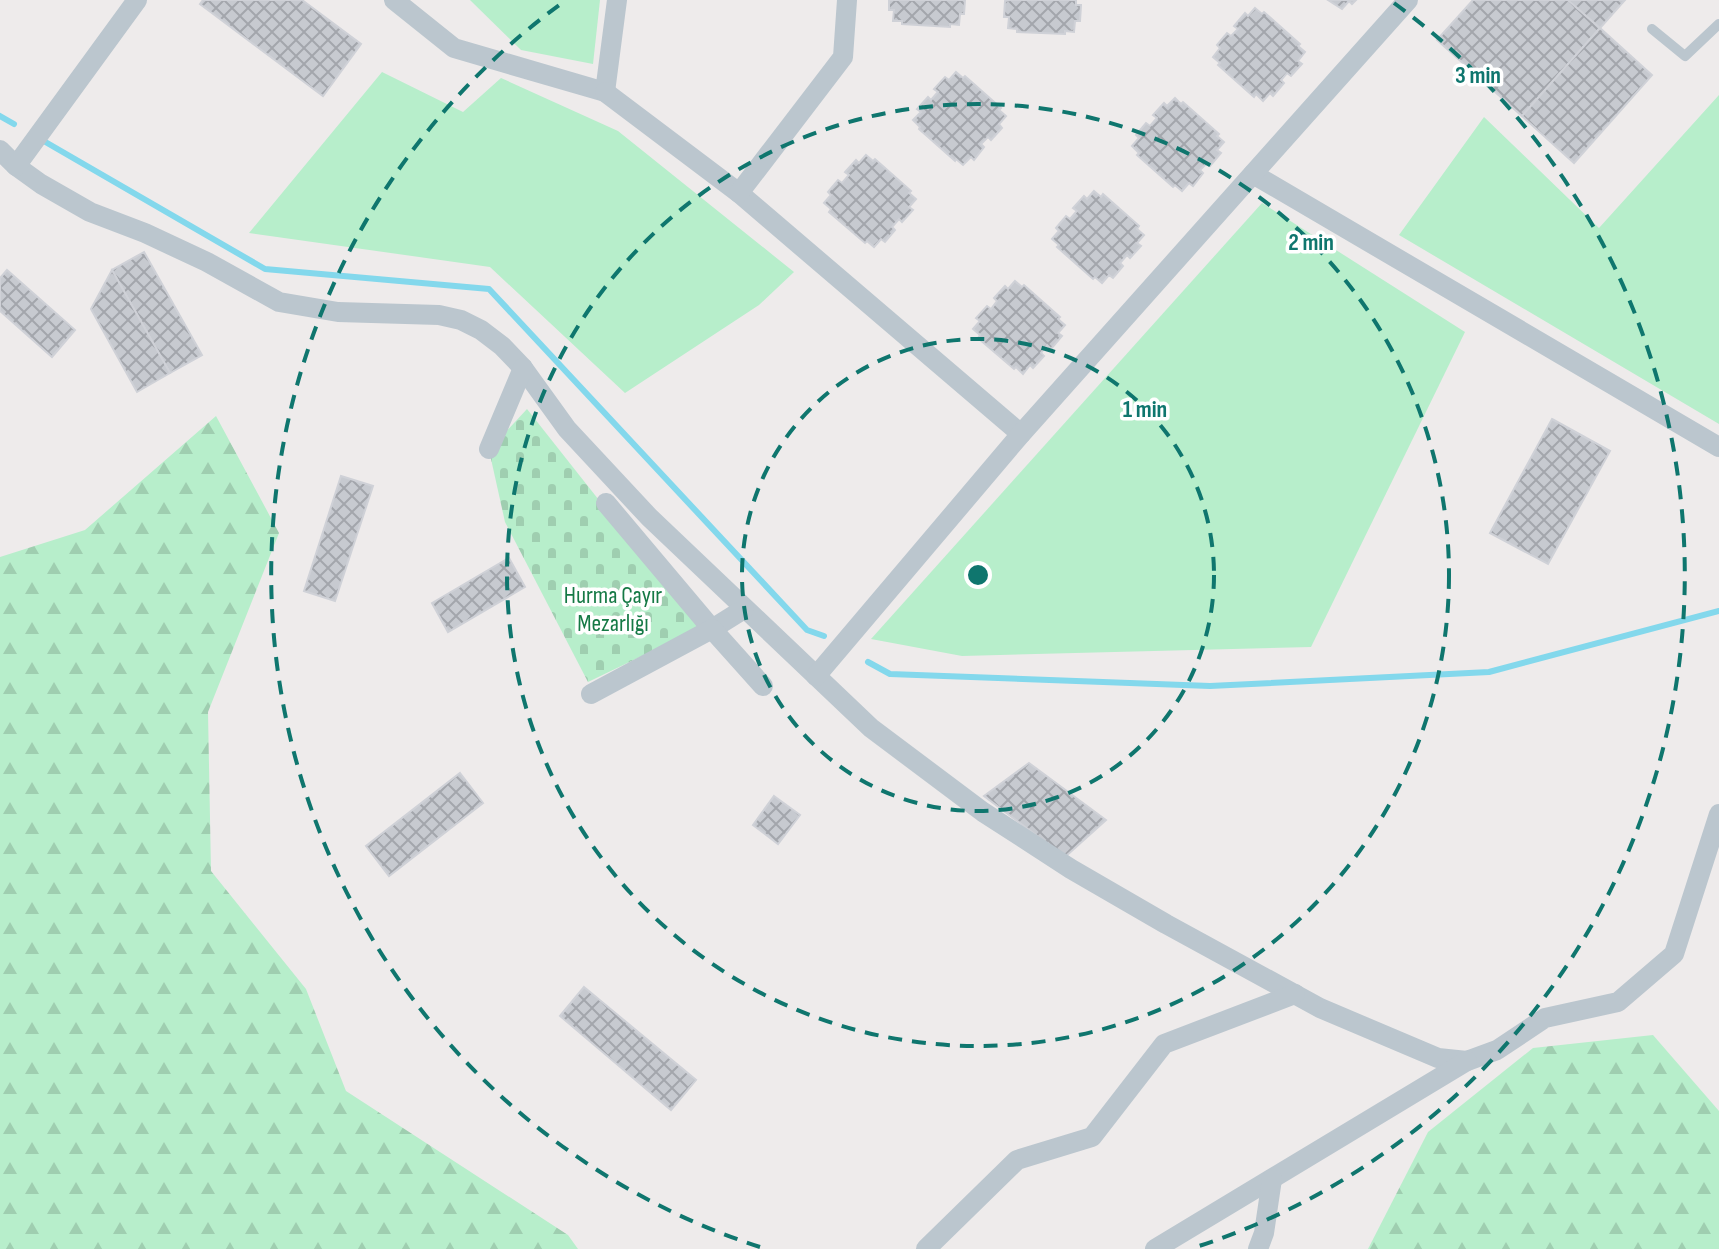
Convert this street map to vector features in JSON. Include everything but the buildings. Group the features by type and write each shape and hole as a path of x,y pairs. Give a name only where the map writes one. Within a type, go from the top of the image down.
{"street":[{"path":"16,166 137,0"},
{"path":"394,0 454,48 605,92 739,193 1021,434"},
{"path":"605,92 617,0"},
{"path":"739,193 843,57 847,0"},
{"path":"816,676 1021,434 1408,0"},
{"path":"0,150 16,166 90,212 195,256 279,302 338,312 439,315 461,320 481,330 523,368 567,429 649,517 744,609 871,728 983,812 1071,869 1320,1008 1438,1058 1467,1061"},
{"path":"1253,174 1719,447"},
{"path":"489,449 523,368"},
{"path":"606,503 763,686"},
{"path":"591,694 744,609"},
{"path":"1155,1249 1467,1061 1497,1050 1545,1018 1618,1002 1674,954 1719,814"},
{"path":"926,1249 1017,1160 1092,1137 1164,1044 1295,994"},
{"path":"1258,1249 1264,1233 1272,1179"}],"lane":[{"path":"1652,29 1685,56 1719,24"}],"green space":[{"path":"470,0 600,0 593,64 521,50"},
{"path":"382,72 463,112 501,78 618,131 794,272 759,305 625,393 490,267 249,233"},
{"path":"1719,95 1719,424 1399,235 1484,117 1599,228"},
{"path":"1262,203 1465,332 1311,647 962,656 871,639"},
{"name":"Hurma Çayır Mezarlığı","path":"527,409 700,628 588,682 505,522 489,450"},
{"path":"216,416 279,533 208,712 211,871 306,989 346,1091 568,1235 578,1249 0,1249 0,557 85,530"},
{"path":"1653,1035 1719,1111 1719,1249 1368,1249 1428,1132 1533,1048"}],"waterway":[{"path":"0,116 14,124"},
{"path":"42,140 265,269 489,289 807,630 824,636"},
{"path":"868,662 890,674 1210,686 1489,672 1719,611"}]}
